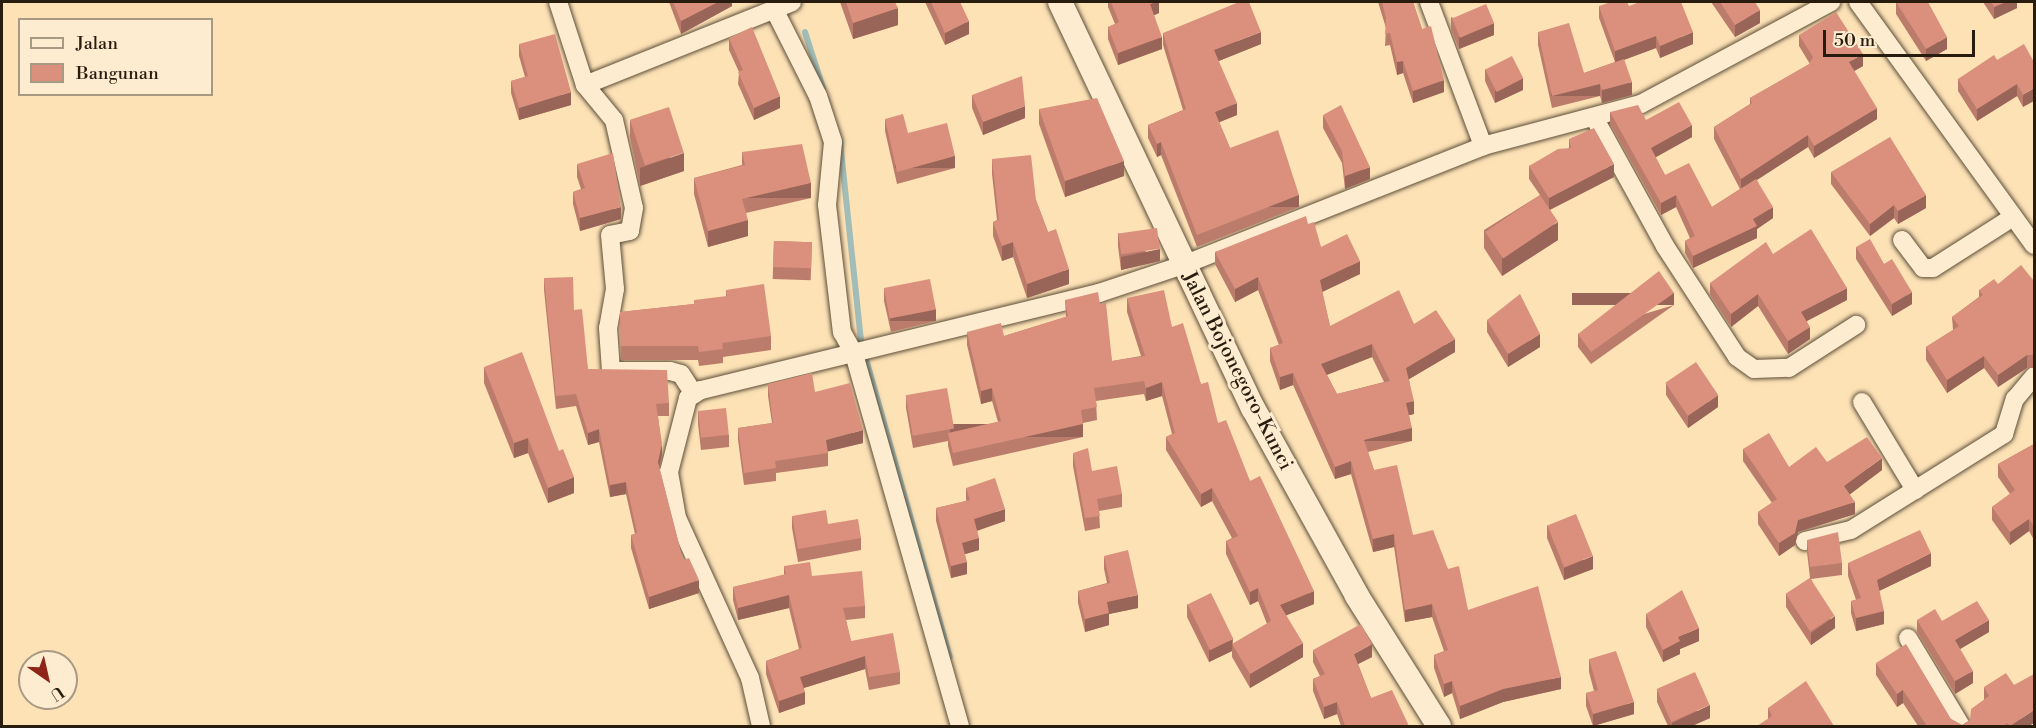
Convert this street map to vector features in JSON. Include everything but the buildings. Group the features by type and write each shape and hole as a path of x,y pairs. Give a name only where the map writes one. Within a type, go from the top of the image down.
{"main road":[{"name":"Jalan Bojonegoro-Kunci","path":"1060,2 1253,408 1351,586 1439,726"}],"street":[{"path":"558,2 585,85 614,120 634,208 630,231 610,235 615,289 608,328 611,371 670,370 681,374 694,394"},
{"path":"1429,2 1483,146"},
{"path":"1858,2 2034,244"},
{"path":"761,726 750,678 715,592 694,562 676,518 669,472 684,408 694,394 1099,293 1184,265 1483,146 1595,119 1669,92 1827,3"},
{"path":"585,85 784,5 833,142 827,205 834,286 842,332 856,353 960,726"},
{"path":"1595,119 1665,246 1737,357 1754,369 1781,370 1856,325"},
{"path":"1902,240 1923,268 1933,268 2013,217"},
{"path":"1805,541 1851,530 2004,434 2015,399 2034,376"},
{"path":"1862,402 1915,490"},
{"path":"1908,638 1960,726"}],"waterway":[{"path":"805,32 823,88"},
{"path":"840,141 861,341 950,657"}]}
